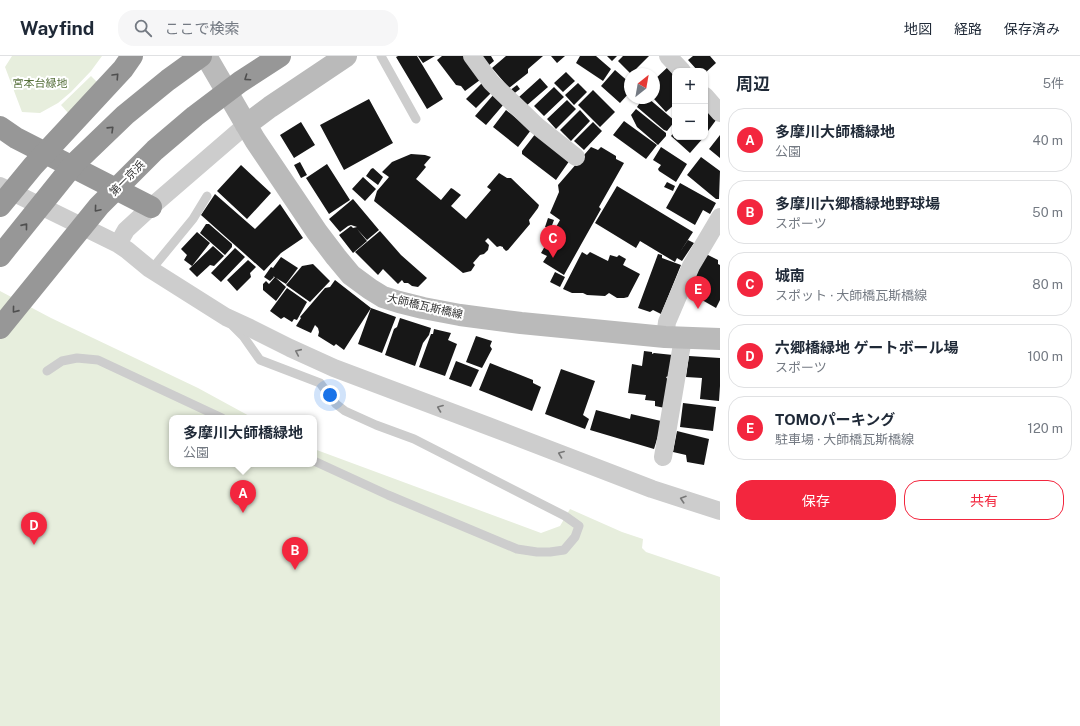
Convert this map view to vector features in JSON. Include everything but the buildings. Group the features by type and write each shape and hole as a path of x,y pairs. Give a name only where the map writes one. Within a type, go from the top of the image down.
{"highway":[{"path":"0,206 32,166 123,70 132,56"},
{"path":"0,256 74,164 125,115 168,80 201,56"},
{"name":"第一京浜","path":"0,328 99,206 155,150 200,112 240,82 280,56"},
{"path":"0,127 16,138 151,207"}],"street":[{"name":"大師橋瓦斯橋線","path":"206,56 255,140 317,232 351,275 383,297 423,308 460,315 521,323 674,337 720,338"},
{"path":"118,244 126,230 246,125 346,56"},
{"path":"472,56 491,82 537,126 576,157"},
{"path":"668,56 679,68"},
{"path":"708,99 720,113"},
{"path":"0,186 118,244 128,250 151,270 226,318 334,368 652,489 720,511"},
{"path":"662,457 674,337 667,322 691,266 720,217"}],"lane":[{"path":"380,56 416,119"},
{"path":"151,270 193,219 207,196"},
{"path":"226,318 243,336 260,360 320,383 336,404 345,411 376,426 414,440 565,516 579,526 575,537 564,550 537,552 517,549 388,495 317,462"},
{"path":"47,372 62,361 69,359 76,358 98,360 216,415"}],"green space":[{"name":"宮本台緑地","path":"12,56 102,56 91,71 71,92 58,103 40,113 22,112 5,67"},
{"path":"91,76 100,85 69,114 61,105"},
{"path":"0,291 51,318 198,388 248,415 169,415 169,467 317,467 317,450 541,533 560,526 570,509 622,532 643,539 642,548 646,552 720,577 720,726 0,726"}],"place":[{"name":"城南","path":"553,258"},
{"name":"TOMOパーキング","path":"698,309"},
{"name":"多摩川大師橋緑地","path":"243,513"},
{"name":"六郷橋緑地 ゲートボール場","path":"34,545"},
{"name":"多摩川六郷橋緑地野球場","path":"295,570"}]}
